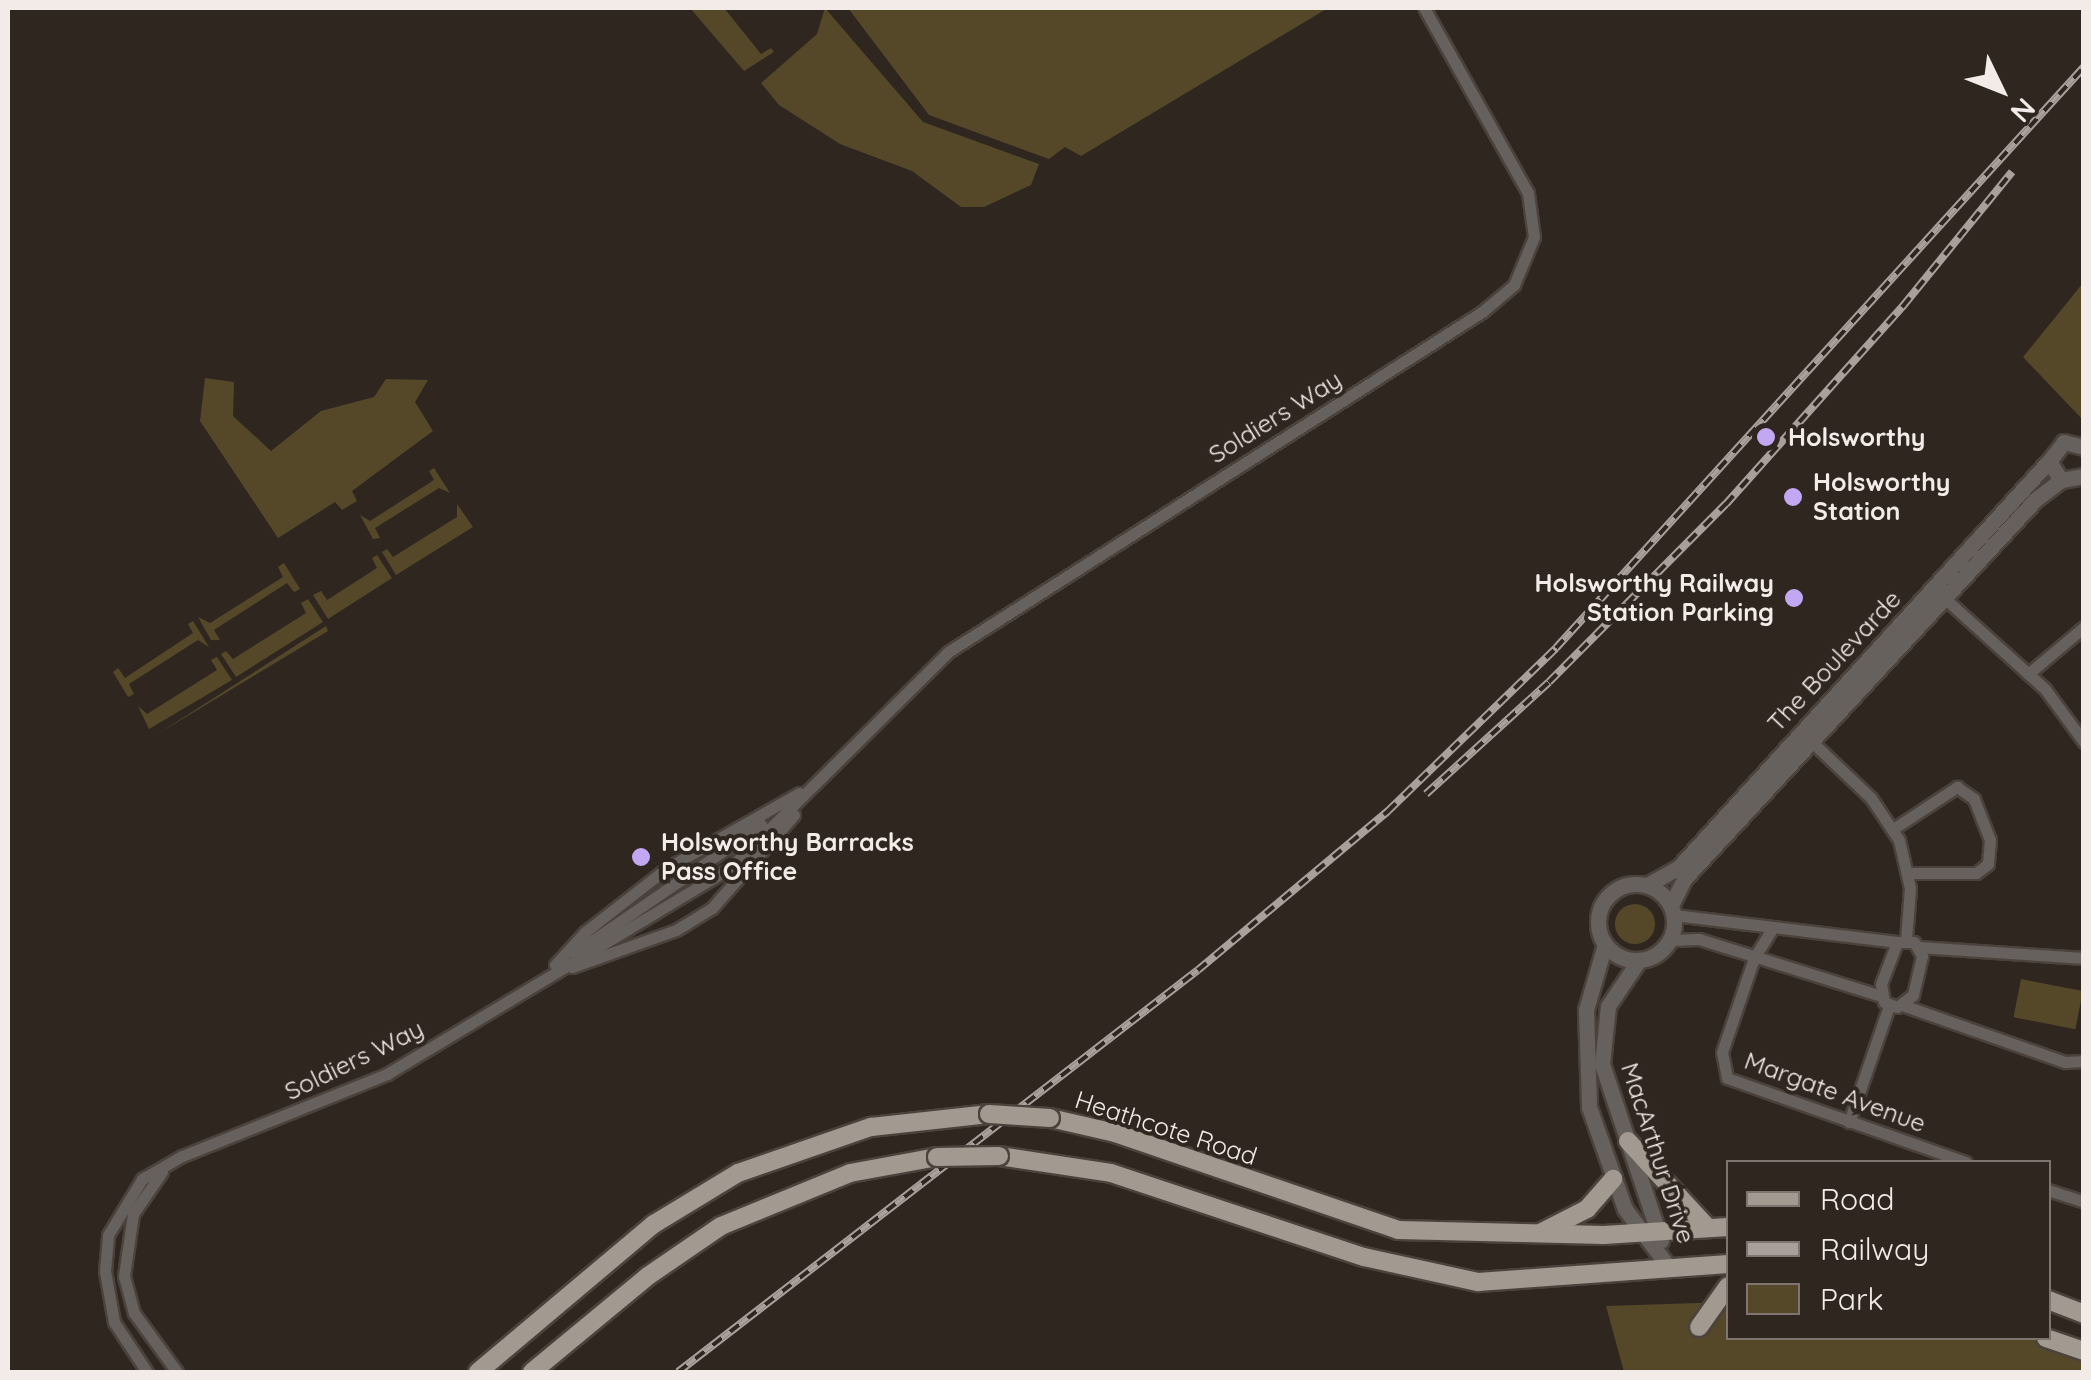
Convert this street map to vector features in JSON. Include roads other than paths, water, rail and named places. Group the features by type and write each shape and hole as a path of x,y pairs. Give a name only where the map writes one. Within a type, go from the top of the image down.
{"main road":[{"name":"Heathcote Road","path":"478,1372 654,1224 738,1173 871,1127 988,1114 1050,1118 1115,1134 1398,1230 1537,1234 1726,1226"},
{"path":"1628,1140 1707,1227"},
{"path":"532,1372 658,1269 721,1226 850,1173 937,1157 1000,1156 1111,1172 1364,1258 1458,1279 1569,1280 1668,1266 1726,1264"},
{"path":"1537,1234 1587,1209 1613,1179"},
{"path":"1698,1328 1726,1289"},
{"path":"2051,1301 2084,1314"},
{"path":"2051,1340 2084,1352"}],"street":[{"name":"Soldiers Way","path":"147,1372 110,1309 108,1234 142,1180 171,1162 387,1074 730,868 948,652 1482,312 1514,285 1534,238 1528,193 1424,8"},
{"path":"2084,447 2064,442 2049,460 2061,480 2084,476"},
{"name":"The Boulevarde","path":"1673,910 1684,879 1812,742 2049,460"},
{"name":"The Boulevarde","path":"1646,884 1679,868 1939,594 2061,480"},
{"path":"1939,594 2028,674 2084,742"},
{"path":"2028,674 2084,626"},
{"path":"1812,742 1893,829 1908,873 1901,941 1884,970 1885,1001 1849,1122"},
{"name":"Soldiers Way","path":"545,976 676,930 712,908 742,881 819,779"},
{"name":"Soldiers Way","path":"545,976 584,932 667,868 819,779"},
{"path":"1893,829 1957,787 1974,799 1990,840 1988,864 1976,874 1908,873"},
{"path":"2084,958 1920,947 1901,941 1772,929 1673,910 1646,884 1626,884 1604,901 1598,928 1605,944 1620,956 1639,960 1670,940 1699,939 2065,1062 2084,1061"},
{"path":"1670,940 1673,910"},
{"name":"Margate Avenue","path":"1772,929 1754,958 1722,1052 1723,1073 1740,1085 1960,1160"},
{"name":"MacArthur Drive","path":"1605,944 1589,992 1583,1044 1589,1107 1613,1179 1651,1231 1668,1266"},
{"path":"1905,1006 1918,984 1920,947"},
{"name":"MacArthur Drive","path":"1639,960 1615,987 1601,1045 1607,1086 1628,1140 1651,1231"},
{"path":"171,1162 133,1214 124,1276 134,1313 177,1372"},
{"path":"2051,1191 2084,1202"}],"railway":[{"path":"678,1372 1198,970 1388,811 1556,648 2084,67"},
{"path":"1426,794 1549,682 1726,504 1903,306 2012,172"}],"place":[{"name":"Holsworthy","path":"1766,437"},
{"name":"Holsworthy Station","path":"1793,497"},
{"name":"Holsworthy Railway Station Parking","path":"1794,598"},
{"name":"Holsworthy Barracks Pass Office","path":"641,857"}]}
